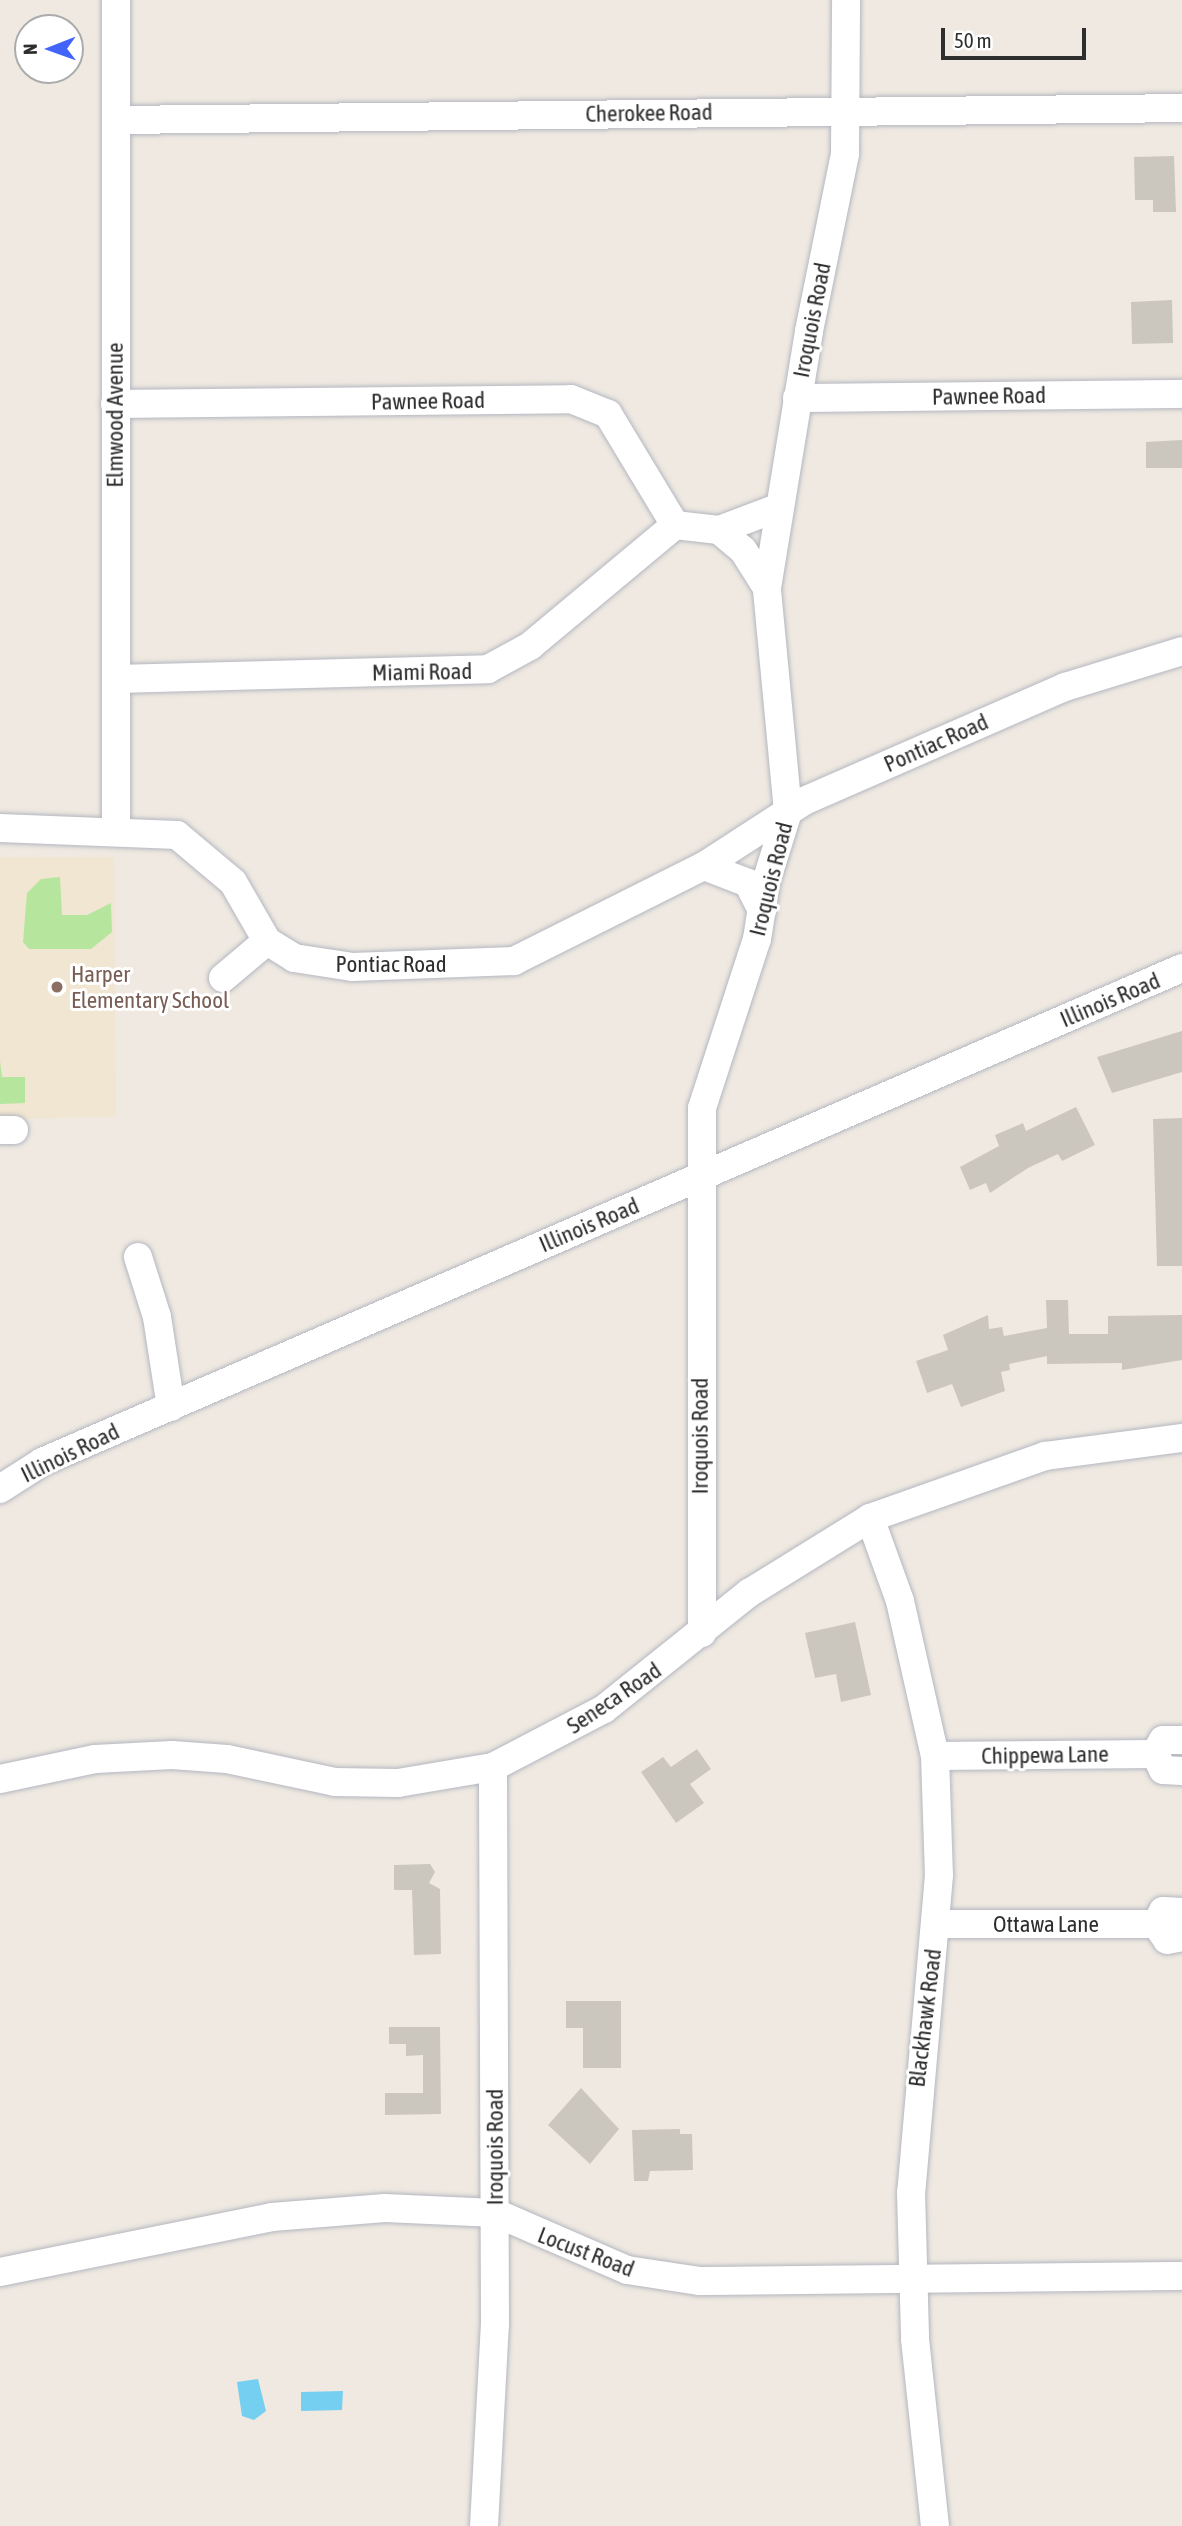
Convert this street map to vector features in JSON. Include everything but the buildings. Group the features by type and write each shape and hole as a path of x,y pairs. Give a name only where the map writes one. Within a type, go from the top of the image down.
{"street":[{"name":"Elmwood Avenue","path":"116,0 116,830"},
{"name":"Iroquois Road","path":"702,1633 700,1131 710,1073 742,989 788,812 767,588 797,398 845,154 848,111 846,0"},
{"name":"Cherokee Road","path":"116,120 1182,108"},
{"name":"Pawnee Road","path":"797,398 1182,394"},
{"name":"Pawnee Road","path":"115,404 582,401 608,415 675,525"},
{"path":"675,525 719,530 780,507"},
{"name":"Miami Road","path":"116,679 488,669 530,646 675,525"},
{"path":"719,530 743,550 767,588"},
{"name":"Pontiac Road","path":"267,942 286,955 317,964 514,961 704,866 788,812 1065,687 1182,651"},
{"path":"0,828 163,832 194,844 250,904 267,942 223,978"},
{"path":"704,866 748,883 762,911"},
{"name":"Illinois Road","path":"0,1489 42,1462 1182,968"},
{"path":"138,1257 157,1317 171,1407"},
{"name":"Seneca Road","path":"0,1779 95,1759 172,1755 227,1759 335,1782 398,1783 493,1767 604,1709 786,1567 870,1518 1045,1456 1182,1438"},
{"name":"Blackhawk Road","path":"870,1518 900,1601 935,1756 936,1924 914,2126 913,2279 935,2526"},
{"name":"Chippewa Lane","path":"935,1756 1155,1754 1163,1740 1182,1740"},
{"path":"1155,1754 1163,1770 1182,1770"},
{"name":"Iroquois Road","path":"484,2526 492,2458 496,2213 493,1767"},
{"name":"Ottawa Lane","path":"1156,1924 1163,1911 1182,1912"},
{"name":"Ottawa Lane","path":"936,1924 1156,1924"},
{"name":"Ottawa Lane","path":"1156,1924 1167,1940 1182,1937"},
{"name":"Locust Road","path":"0,2272 324,2211 496,2213 627,2270 658,2277 913,2279 1182,2276"}],"shaded area":[{"name":"Harper Elementary School","path":"0,857 114,857 116,1117 0,1119"}],"green space":[{"path":"60,877 62,915 87,915 111,903 112,932 91,949 29,949 23,942 27,893 41,879"},
{"path":"0,1061 2,1077 25,1077 25,1103 0,1104"}],"water":[{"path":"258,2379 266,2411 254,2420 242,2416 237,2382"},
{"path":"343,2391 342,2410 301,2411 301,2392"}],"place":[{"name":"Harper Elementary School","path":"57,987"}]}
